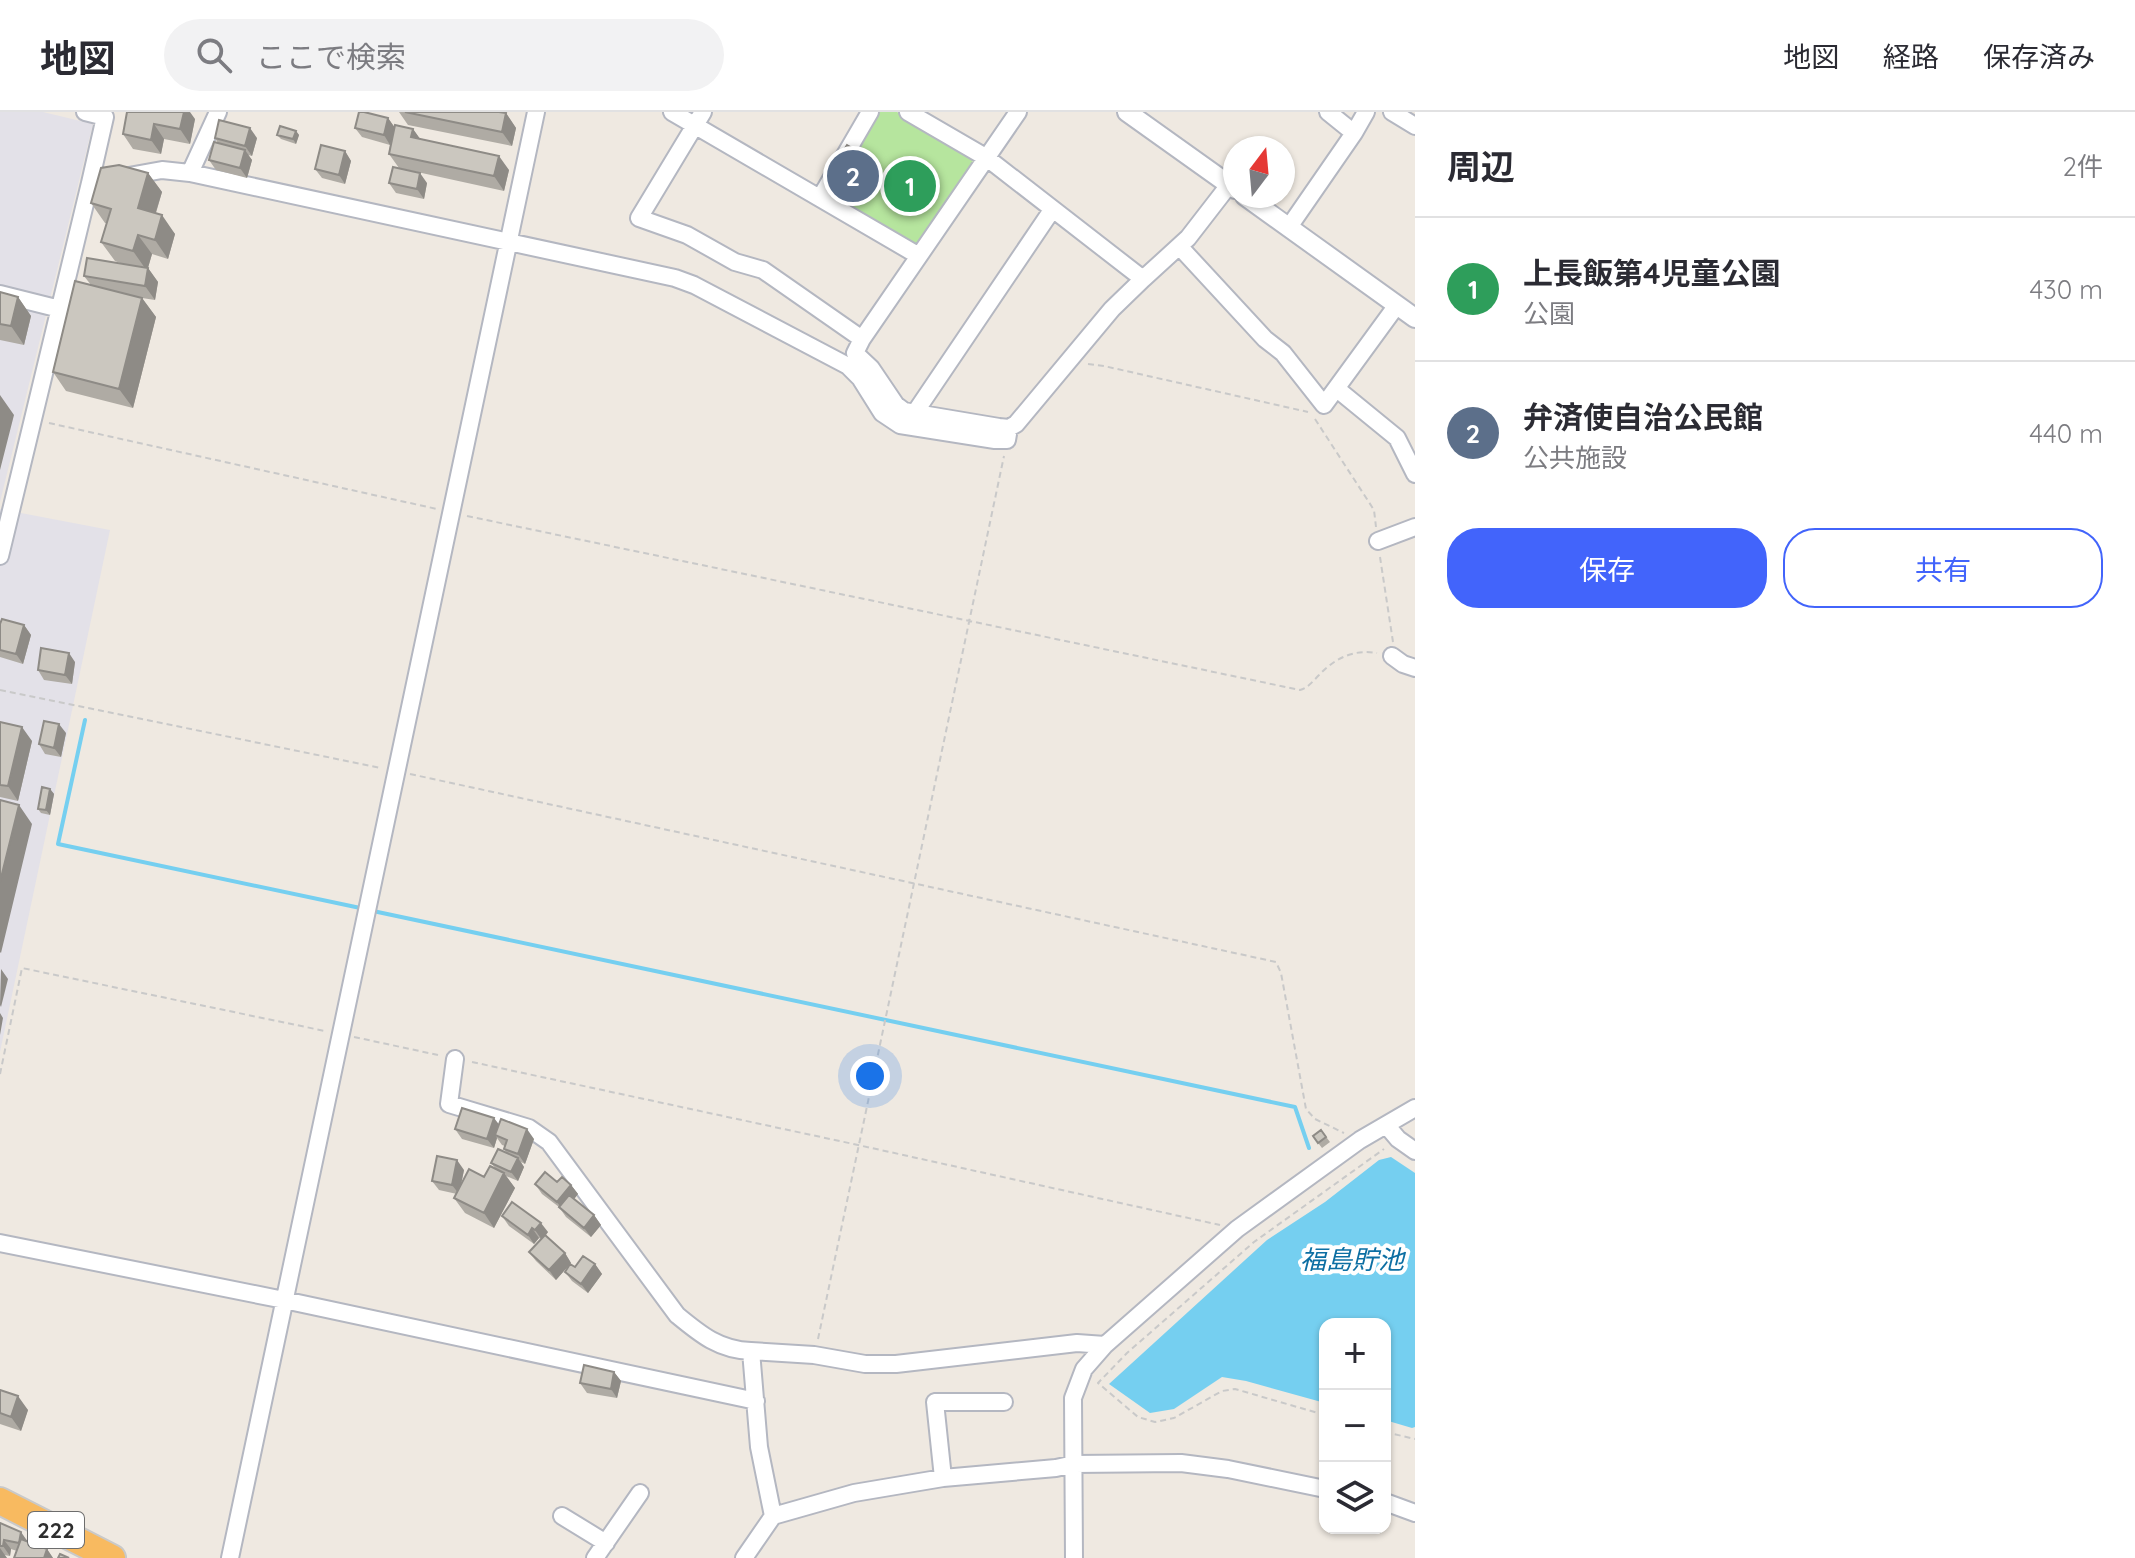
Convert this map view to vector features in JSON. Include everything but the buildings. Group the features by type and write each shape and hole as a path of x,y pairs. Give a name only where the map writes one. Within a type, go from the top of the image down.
{"highway":[{"name":"222","path":"0,1501 112,1558"}],"street":[{"path":"0,556 7,495 33,420 105,117 85,112"},
{"path":"190,173 218,112"},
{"path":"230,1558 536,112"},
{"path":"672,112 699,118 820,198 919,256"},
{"path":"820,198 870,112"},
{"path":"908,112 987,158 1143,279"},
{"path":"1008,434 904,411 896,405 871,368 855,353 1018,112"},
{"path":"1127,112 1223,181"},
{"path":"1328,112 1354,133"},
{"path":"1289,227 1366,112"},
{"path":"1392,112 1415,126"},
{"path":"699,118 639,218 687,235 735,262 763,270 862,339"},
{"path":"90,183 162,170 190,173 675,278 848,366 860,378 882,413 900,425 917,429 1008,434"},
{"path":"1008,434 1112,309 1188,238 1223,197"},
{"path":"1262,208 1415,318"},
{"path":"914,414 1052,210"},
{"path":"1179,246 1265,339 1283,353 1324,405 1397,305"},
{"path":"0,294 60,309"},
{"path":"1337,389 1397,438 1414,469"},
{"path":"1378,541 1415,527"},
{"path":"1392,656 1415,668"},
{"path":"455,1059 449,1104 529,1128 549,1142 677,1315 703,1337 735,1351 814,1355 865,1364 896,1364 1077,1343 1105,1345"},
{"path":"1074,1558 1073,1398 1084,1369 1105,1345 1237,1229 1360,1140 1415,1108"},
{"path":"1387,1126 1415,1151"},
{"path":"0,1243 756,1401"},
{"path":"751,1351 759,1447 773,1516"},
{"path":"943,1478 935,1402 1004,1402"},
{"path":"744,1558 773,1516 854,1493 943,1478 1074,1464 1181,1463 1319,1488"},
{"path":"595,1558 640,1493"},
{"path":"1391,1504 1415,1513"},
{"path":"562,1516 606,1543"}],"path":[{"path":"33,420 450,512 1300,690 1305,689 1327,666 1352,652 1392,656 1393,635 1374,510 1311,413 1085,364"},
{"path":"814,1355 1008,434"},
{"path":"0,690 396,771 1276,962 1281,973 1306,1109 1315,1119 1360,1140"},
{"path":"0,1074 22,968 858,1145 1237,1229"},
{"path":"1319,1413 1235,1389 1222,1391 1174,1418 1155,1422 1138,1417 1098,1383 1127,1353 1254,1242 1398,1139"},
{"path":"1391,1433 1415,1439"}],"shaded area":[{"path":"0,112 43,112 93,124 0,502"},
{"path":"0,509 110,530 0,1052"}],"green space":[{"path":"877,112 897,112 972,156 973,164 921,244 913,245 849,208 877,161 856,147"}],"water":[{"name":"福島貯池","path":"1391,1157 1415,1173 1415,1427 1391,1422 1391,1318 1319,1318 1319,1401 1222,1377 1174,1409 1150,1413 1109,1384 1267,1240 1325,1202 1379,1160"}],"waterway":[{"path":"85,720 58,844 365,909"},
{"path":"373,911 1295,1107 1309,1148"}],"place":[{"name":"弁済使自治公民館","path":"853,176"},
{"name":"上長飯第4児童公園","path":"910,186"}]}
